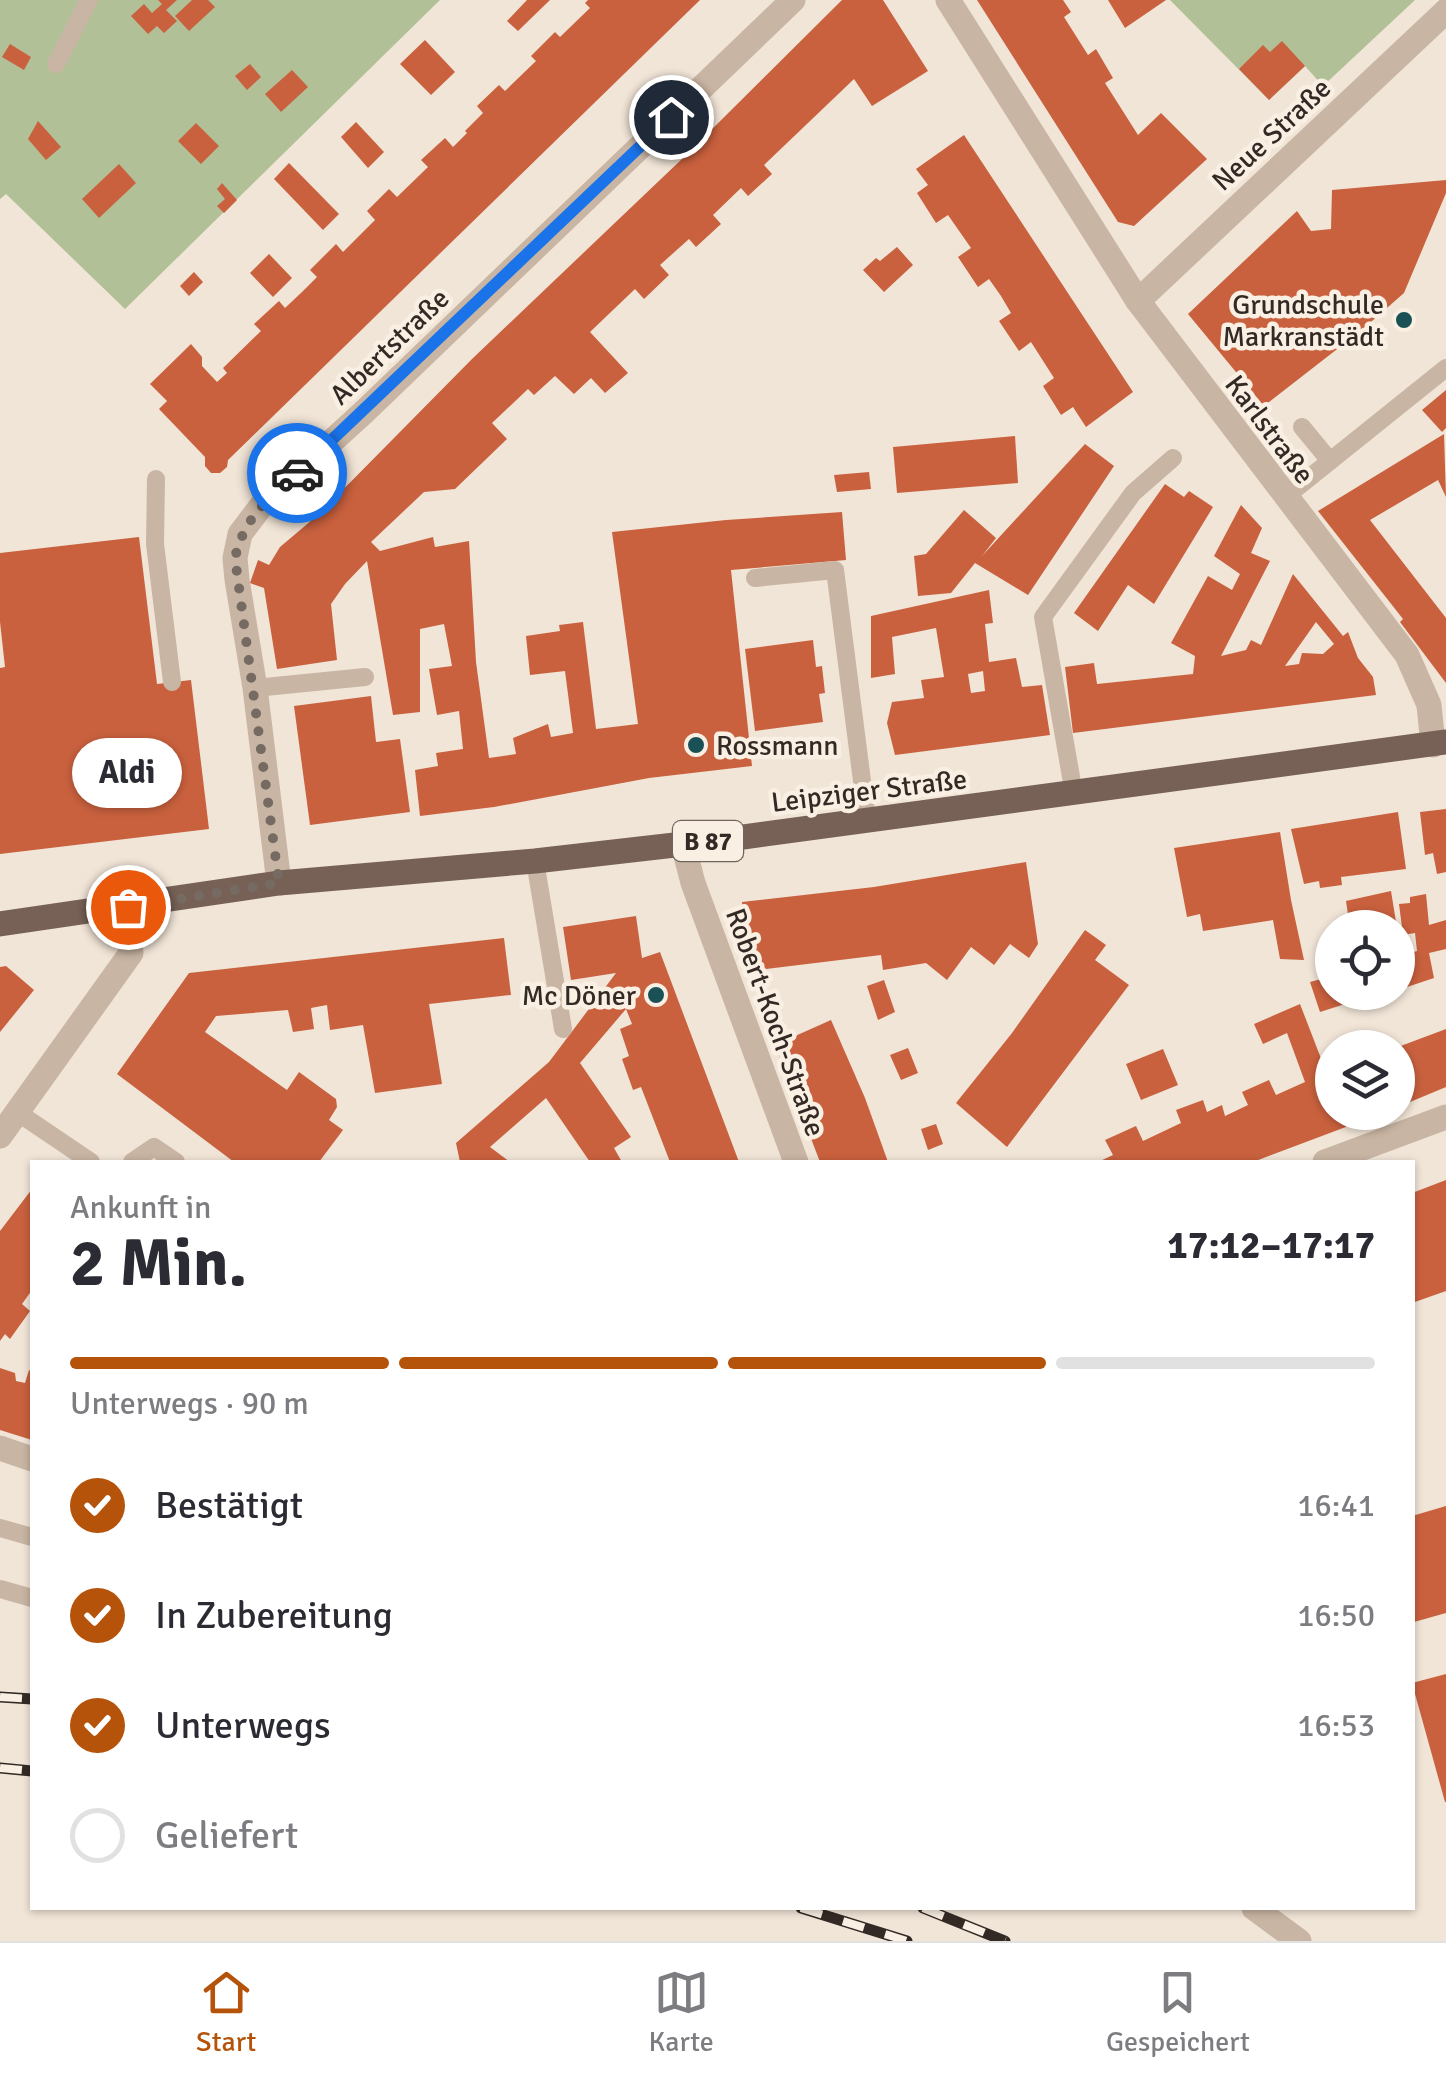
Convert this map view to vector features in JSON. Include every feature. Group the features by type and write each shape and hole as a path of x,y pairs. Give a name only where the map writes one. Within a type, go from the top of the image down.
{"main road":[{"name":"Leipziger Straße","path":"0,924 279,883 682,844 1440,743"}],"street":[{"name":"Albertstraße","path":"279,883 235,558 240,534 262,505 793,0"},
{"name":"Karlstraße","path":"948,0 1138,302 1407,655 1440,743"},
{"name":"Neue Straße","path":"1138,302 1446,11"},
{"name":"Robert-Koch-Straße","path":"682,844 795,1160"},
{"path":"0,1136 131,953 128,907"},
{"path":"1330,1160 1446,1117"},
{"path":"0,1448 30,1459"},
{"path":"1257,1910 1299,1941"}],"lane":[{"path":"56,64 89,0"},
{"path":"1284,498 1446,368"},
{"path":"1302,427 1330,460"},
{"path":"1074,794 1042,617 1133,493 1173,458"},
{"path":"156,478 155,544 172,682"},
{"path":"755,578 834,570 867,820"},
{"path":"255,688 364,676"},
{"path":"534,861 563,1030"},
{"path":"17,1112 87,1160"},
{"path":"135,1160 154,1147 173,1160"},
{"path":"0,1528 30,1536"},
{"path":"0,1589 30,1597"}],"green space":[{"path":"0,0 440,0 125,309 6,194 0,199"},
{"path":"1170,0 1415,0 1323,86 1305,66 1269,100"}],"building":[{"path":"158,0 177,0 166,10 177,21 164,33 157,26 148,34 131,16 144,4 152,13 162,4"},
{"path":"192,0 208,0 215,7 189,31 175,16"},
{"path":"527,0 550,0 518,31 507,21"},
{"path":"700,0 228,460 227,467 220,473 211,473 205,466 205,457 159,409 167,401 150,384 191,344 202,357 202,366 217,382 227,373 223,368 261,331 254,324 279,301 285,308 302,292 317,277 310,270 336,244 343,252 375,220 367,211 389,189 397,197 428,167 421,160 445,138 453,147 483,113 477,106 499,85 505,91 536,61 531,56 555,32 560,37 590,8 585,3"},
{"path":"842,0 883,0 928,71 872,106 854,79 764,165 772,174 748,196 741,188 713,215 721,224 696,247 689,239 660,265 669,275 644,299 635,289 590,332 628,373 605,393 591,378 574,394 555,376 534,395 528,389 492,423 507,439 455,489 424,492 371,542 380,551 433,537 435,547 469,541 476,662 489,758 516,754 513,738 548,724 551,737 573,733 565,671 530,675 526,636 560,631 559,625 583,622 596,729 638,724 612,532 842,512 846,560 731,570 752,766 649,778 494,807 420,816 415,770 438,766 436,753 463,749 459,711 437,715 429,669 452,666 444,624 420,629 420,712 393,715 367,561 331,604 337,660 277,669 264,588 250,583 258,560 269,565 280,547 319,514 472,359"},
{"path":"977,0 1063,0 1071,12 1064,17 1088,55 1096,49 1113,78 1105,83 1138,135 1161,113 1207,159 1134,226 1118,222"},
{"path":"1108,0 1166,0 1125,28"},
{"path":"425,40 455,72 431,95 400,64"},
{"path":"1282,41 1305,66 1269,100 1239,69 1263,45 1270,52"},
{"path":"10,44 31,57 24,70 2,57"},
{"path":"250,64 261,77 247,90 235,76"},
{"path":"292,70 308,87 281,112 265,94"},
{"path":"38,121 61,147 46,160 28,139"},
{"path":"356,122 384,152 368,168 341,137"},
{"path":"196,123 219,146 201,164 178,141"},
{"path":"964,135 1133,392 1086,427 1073,407 1061,415 1043,386 1054,378 1031,342 1019,351 999,321 1011,313 1001,296 989,279 978,287 958,257 971,248 948,215 936,223 917,193 928,185 916,169"},
{"path":"289,163 339,214 323,230 274,179"},
{"path":"119,164 136,183 99,218 82,199"},
{"path":"1446,180 1446,193 1404,293 1264,406 1188,314 1297,211 1311,231 1331,229 1332,190"},
{"path":"222,183 237,200 224,213 217,206 225,199 217,189"},
{"path":"897,247 913,265 884,292 863,270"},
{"path":"269,254 292,278 273,297 250,273"},
{"path":"194,272 203,282 189,296 180,286"},
{"path":"1446,390 1446,428 1442,432 1422,410"},
{"path":"1444,434 1446,497 1438,480 1370,520 1446,618 1446,683 1400,622 1403,619 1318,511"},
{"path":"1015,436 1018,483 897,493 893,447"},
{"path":"1085,444 1114,466 1028,595 975,563 951,593 918,596 914,556 926,554 964,510 996,538 982,556"},
{"path":"869,472 871,489 837,492 834,475"},
{"path":"1165,484 1184,497 1189,491 1213,507 1154,604 1128,585 1098,631 1074,613"},
{"path":"1241,505 1262,528 1251,553 1270,561 1221,656 1246,650 1251,640 1261,645 1293,574 1343,636 1348,632 1358,658 1373,677 1376,695 1073,733 1065,667 1094,663 1097,684 1193,674 1195,656 1171,643 1208,576 1232,590 1240,574 1214,556","holes":["1316,622 1334,644 1323,654 1302,653 1299,664 1285,666"]},
{"path":"139,537 157,684 191,680 209,829 0,854 0,668 5,667 0,622 0,553"},
{"path":"989,590 993,623 985,624 989,662 1016,658 1022,687 1042,685 1050,735 895,755 887,723 892,702 924,698 921,680 944,677 936,628 892,637 895,674 871,678 871,616","holes":["983,671 985,691 971,693 968,674"]},
{"path":"813,640 816,667 822,666 825,693 819,694 823,722 755,731 745,649"},
{"path":"371,696 376,742 400,739 410,812 310,825 294,706"},
{"path":"1446,809 1446,872 1437,874 1433,853 1425,855 1420,812"},
{"path":"1398,812 1406,869 1341,877 1342,885 1320,888 1319,881 1304,884 1291,829"},
{"path":"1280,832 1304,960 1280,959 1273,920 1203,931 1200,914 1187,917 1174,848"},
{"path":"1026,862 1038,944 1029,958 1010,944 994,965 971,947 947,980 926,963 883,970 881,955 749,971 742,902 874,887"},
{"path":"1391,891 1394,910 1347,910 1346,901"},
{"path":"1426,894 1429,925 1446,920 1446,949 1429,953 1434,978 1415,984 1415,910 1400,910 1399,904 1410,903 1410,897"},
{"path":"636,916 642,958 660,952 738,1160 669,1160 641,1087 633,1090 622,1059 629,1056 620,1029 632,1024 626,1009 580,1063 631,1137 614,1148 621,1160 589,1160 546,1098 490,1147 507,1160 460,1160 456,1143 549,1062 616,973 571,980 563,927"},
{"path":"1085,930 1106,945 1095,960 1129,985 1007,1147 956,1103 1012,1033"},
{"path":"504,938 511,995 429,1004 442,1084 375,1093 363,1025 330,1030 327,1005 311,1008 314,1029 293,1032 288,1010 216,1016 205,1032 287,1090 299,1072 336,1099 337,1107 329,1120 343,1130 320,1160 231,1160 117,1074 189,973"},
{"path":"6,966 34,990 0,1032 0,967"},
{"path":"884,980 895,1012 878,1020 867,986"},
{"path":"1300,1004 1315,1043 1315,1130 1338,1130 1258,1160 1102,1160 1113,1155 1105,1140 1136,1126 1143,1141 1181,1123 1176,1110 1203,1100 1207,1112 1222,1105 1225,1116 1248,1105 1242,1092 1269,1080 1276,1095 1305,1082 1287,1033 1263,1044 1254,1024"},
{"path":"831,1020 887,1160 819,1160 775,1045"},
{"path":"1446,1029 1446,1087 1415,1100 1415,1041"},
{"path":"908,1048 918,1073 901,1080 890,1055"},
{"path":"1163,1049 1178,1085 1141,1100 1126,1064"},
{"path":"936,1124 943,1144 928,1150 921,1129"},
{"path":"1446,1180 1446,1291 1415,1302 1415,1192"},
{"path":"30,1192 30,1293 22,1304 30,1311 10,1339 5,1334 0,1341 0,1231"},
{"path":"0,1368 15,1373 16,1381 25,1383 29,1370 30,1439 0,1430"},
{"path":"1446,1506 1446,1613 1415,1622 1415,1515"},
{"path":"1446,1674 1446,1802 1415,1694 1415,1682"}],"railway":[{"path":"0,1697 30,1699"},
{"path":"0,1768 30,1771"},
{"path":"807,1910 907,1941"},
{"path":"928,1910 1005,1941"}],"way so far":[{"path":"128,907 279,883 235,558 240,534 262,505 297,473"}],"place":[{"name":"Grundschule Markranstädt","path":"1404,320"},
{"name":"Rossmann","path":"696,745"},
{"name":"Aldi","path":"128,907"},
{"name":"Mc Döner","path":"656,995"}],"route":[{"path":"297,473 671,117"}]}
